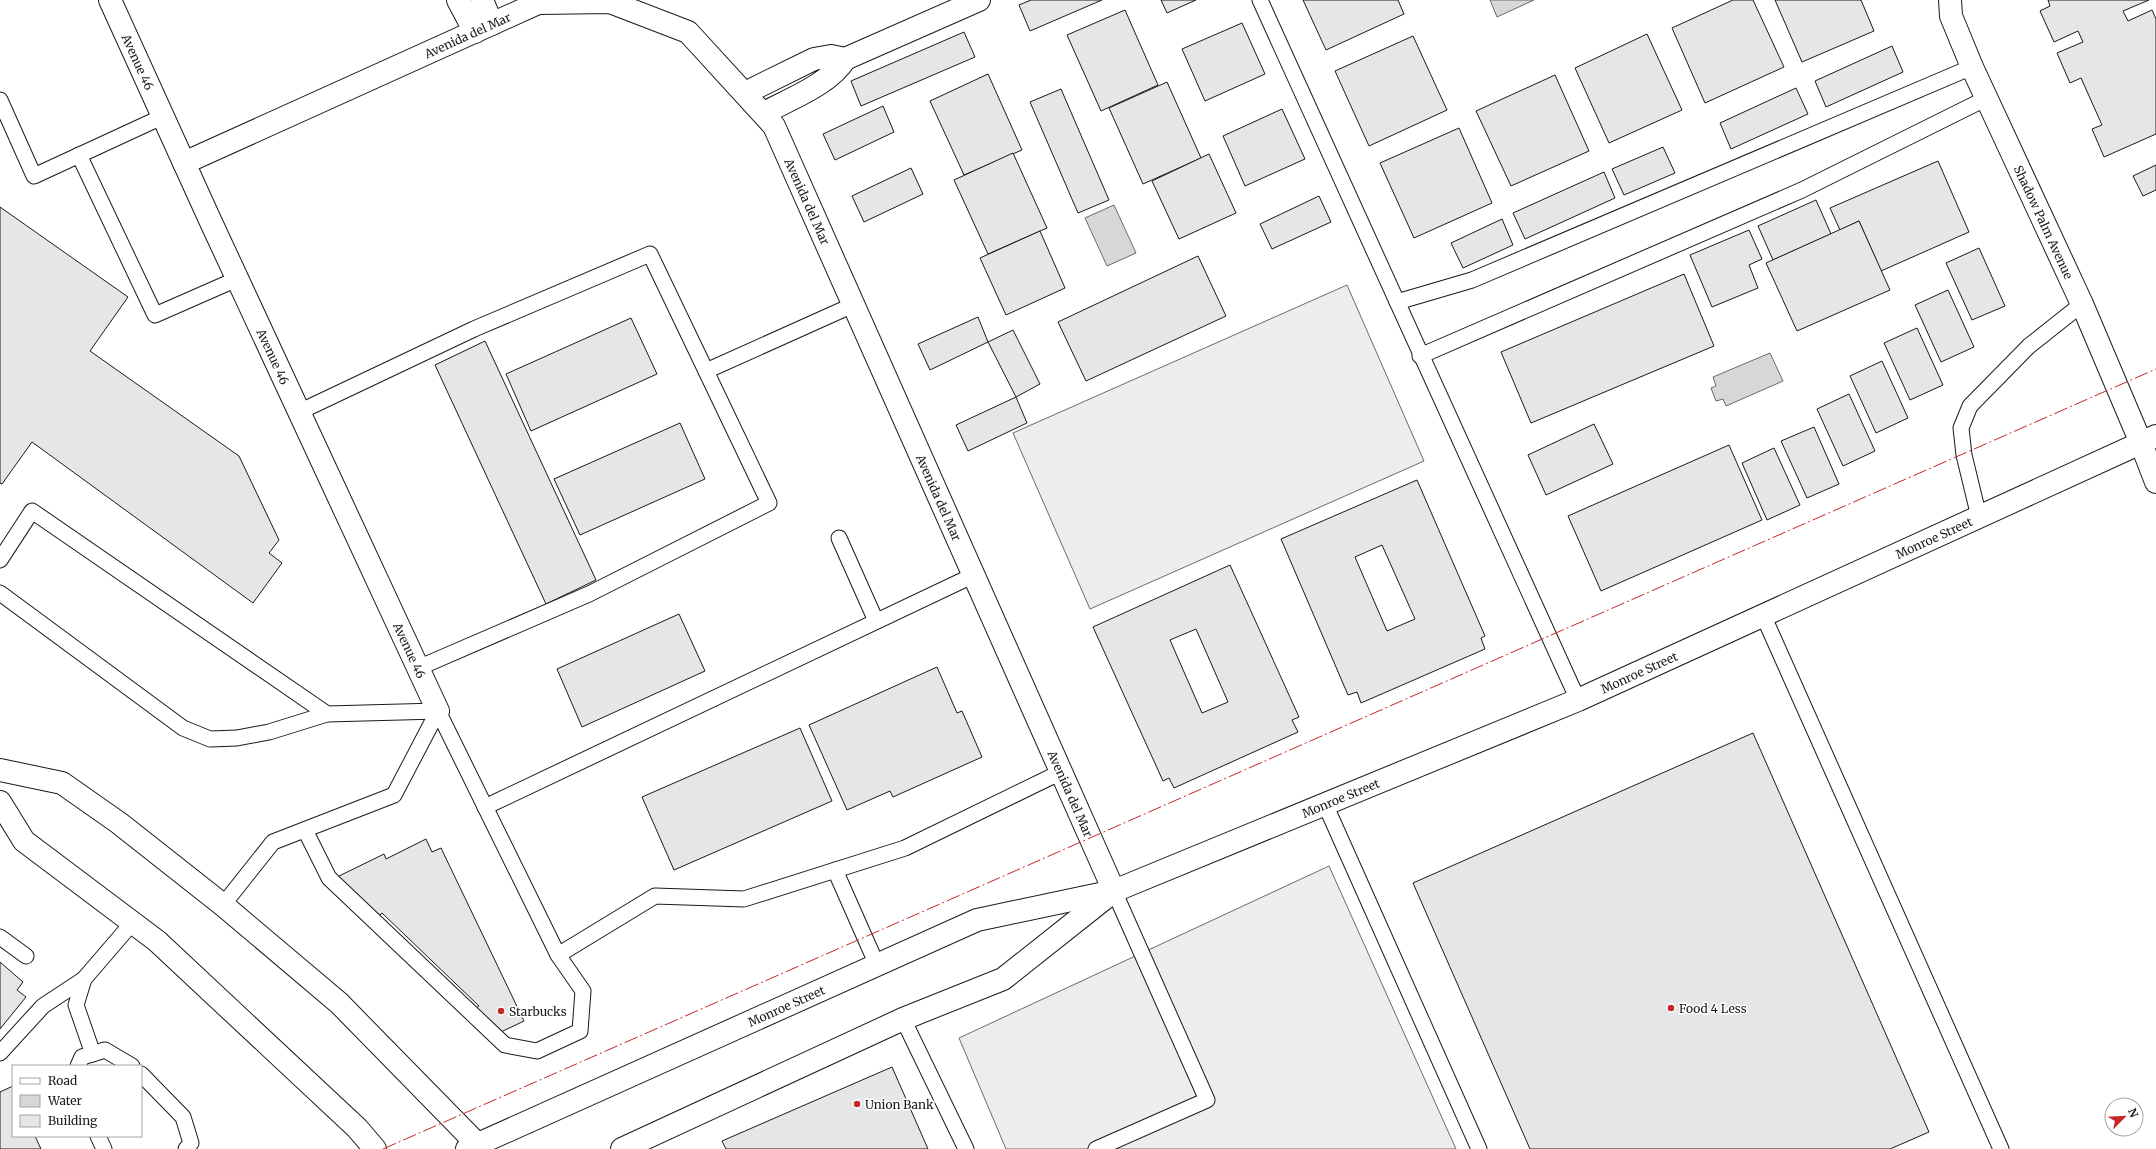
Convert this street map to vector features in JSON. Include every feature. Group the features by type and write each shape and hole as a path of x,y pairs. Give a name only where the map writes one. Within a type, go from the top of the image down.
{"main road":[{"name":"Avenue 46","path":"110,0 298,412 438,711"},
{"path":"458,0 483,28"},
{"path":"482,0 483,28"},
{"path":"745,93 814,59 831,56 845,59 979,0"},
{"name":"Shadow Palm Avenue","path":"1950,0 1951,16 1972,67 2082,304 2148,439 2156,482"},
{"name":"Avenida del Mar","path":"184,164 538,3 610,2 688,32 764,113 774,126 1114,892"},
{"path":"764,113 825,80 839,70 845,59"},
{"name":"Monroe Street","path":"475,1147 977,920 1114,892 1578,700 2148,439"},
{"path":"0,770 62,782 223,906 339,1004 475,1147"},
{"path":"0,802 24,841 157,941 357,1128 375,1149"},
{"name":"Monroe Street","path":"622,1149 903,1019 1002,978 1114,892"}],"lane":[{"path":"1260,0 1420,356 1578,700"},
{"path":"1397,302 1472,280 1972,67"},
{"path":"1420,356 1802,190 1987,98"},
{"path":"0,100 34,176 164,116"},
{"path":"79,155 155,315 237,279"},
{"path":"298,412 474,329 650,254 769,503 589,594 418,668"},
{"path":"1979,517 1964,455 1961,428 1970,406 2029,346 2082,304"},
{"path":"706,371 853,305"},
{"path":"0,560 32,511 327,714"},
{"path":"838,538 876,621"},
{"path":"485,807 974,575"},
{"path":"0,593 183,728 210,740 237,738 269,732 327,714 438,711"},
{"path":"1763,615 2001,1149"},
{"path":"305,830 329,878 505,1045 537,1051 580,1031 583,991 558,955 438,711"},
{"path":"223,906 273,842 394,795 438,711"},
{"path":"558,955 655,896 744,899 905,848 1061,772"},
{"path":"1326,804 1479,1149"},
{"path":"835,870 877,965"},
{"path":"1096,1149 1207,1100 1114,892"},
{"path":"0,1053 43,1006 84,978 133,922"},
{"path":"0,937 26,956"},
{"path":"84,978 76,1005 93,1054"},
{"path":"903,1019 966,1149"},
{"path":"78,1065 82,1057 105,1050 130,1065"},
{"path":"142,1075 183,1116 191,1143 186,1149"},
{"path":"98,1137 104,1149"}],"shaded area":[{"path":"1347,285 1424,461 1090,609 1013,433"},
{"path":"1329,866 1456,1149 1006,1149 959,1038"}],"water":[{"path":"1490,0 1534,0 1497,17"},
{"path":"1114,205 1136,253 1107,266 1085,218"},
{"path":"1770,353 1783,381 1726,406 1723,399 1716,401 1711,388 1716,386 1713,377"}],"building":[{"path":"1031,0 1102,0 1030,31 1019,5"},
{"path":"1161,0 1196,0 1167,13"},
{"path":"1303,0 1398,0 1404,14 1326,50"},
{"path":"1733,0 1753,0 1784,67 1705,103 1672,28"},
{"path":"1775,0 1861,0 1874,31 1802,62"},
{"path":"2048,0 2149,0 2123,11 2128,21 2152,10 2156,19 2156,134 2104,157 2092,129 2102,125 2081,78 2070,83 2057,53 2083,42 2078,31 2054,42 2040,11 2050,6"},
{"path":"1125,10 1158,85 1101,111 1067,35"},
{"path":"1242,23 1265,74 1205,101 1182,49"},
{"path":"964,32 975,57 861,106 851,81"},
{"path":"1647,34 1682,110 1609,143 1575,68"},
{"path":"1413,36 1447,110 1369,146 1335,71"},
{"path":"1892,46 1903,72 1826,107 1815,81"},
{"path":"988,74 1022,150 964,175 930,101"},
{"path":"1555,75 1589,151 1511,186 1476,111"},
{"path":"1167,82 1201,158 1143,184 1109,108"},
{"path":"1796,88 1808,114 1731,149 1720,123"},
{"path":"1061,89 1109,200 1078,213 1030,102"},
{"path":"883,106 894,132 835,160 823,134"},
{"path":"1282,109 1305,159 1245,186 1223,136"},
{"path":"1459,128 1492,203 1414,238 1380,163"},
{"path":"1663,147 1675,173 1624,195 1612,169"},
{"path":"1013,153 1047,228 988,254 954,180"},
{"path":"1209,154 1236,213 1179,239 1152,181"},
{"path":"1938,161 1969,232 1881,271 1859,221 1840,230 1830,208"},
{"path":"2156,165 2156,190 2143,196 2133,176"},
{"path":"911,168 923,194 864,222 852,196"},
{"path":"1604,172 1615,198 1525,239 1513,213"},
{"path":"1319,196 1331,222 1272,249 1260,224"},
{"path":"1816,200 1831,234 1773,260 1758,226"},
{"path":"0,207 128,297 90,351 239,456 279,540 269,553 282,563 253,603 32,442 2,484 0,483"},
{"path":"1502,219 1513,245 1463,268 1451,243"},
{"path":"1859,221 1890,290 1797,331 1766,263"},
{"path":"1749,230 1762,259 1749,265 1758,288 1712,307 1690,255"},
{"path":"1040,231 1065,288 1006,315 980,258"},
{"path":"1979,248 2005,306 1972,320 1946,263"},
{"path":"1198,256 1226,316 1086,381 1058,322"},
{"path":"1684,274 1714,346 1531,423 1501,352"},
{"path":"1948,290 1974,347 1941,362 1915,305"},
{"path":"978,317 988,342 930,370 918,344"},
{"path":"631,318 657,374 531,431 506,374"},
{"path":"1917,328 1943,385 1910,400 1884,343"},
{"path":"1013,330 1040,384 1016,397 988,342"},
{"path":"485,341 596,580 546,604 435,365"},
{"path":"1882,361 1908,418 1876,433 1850,376"},
{"path":"1849,394 1875,451 1843,466 1817,409"},
{"path":"1016,397 1027,423 968,451 956,425"},
{"path":"680,423 705,479 580,535 554,479"},
{"path":"1594,424 1613,464 1546,495 1528,455"},
{"path":"1814,427 1839,484 1807,498 1781,441"},
{"path":"1729,445 1762,520 1601,591 1568,516"},
{"path":"1774,448 1800,505 1767,520 1742,463"},
{"path":"1417,480 1485,636 1481,638 1485,649 1361,703 1357,692 1348,695 1281,539","holes":["1382,545 1415,619 1387,631 1355,557"]},
{"path":"1230,565 1299,717 1292,720 1298,732 1174,788 1169,778 1163,781 1093,627","holes":["1196,629 1228,702 1202,713 1170,640"]},
{"path":"679,614 705,671 582,727 557,669"},
{"path":"937,667 957,713 962,711 982,757 893,797 890,791 847,810 809,725"},
{"path":"800,728 832,801 674,870 642,797"},
{"name":"Food 4 Less","path":"1753,733 1929,1132 1890,1149 1530,1149 1413,883"},
{"path":"426,839 432,852 441,848 524,1021 501,1032 476,1008 479,1006 382,913 377,918 335,878 384,854 386,859"},
{"path":"0,962 23,982 17,990 26,997 0,1029"},
{"name":"Union Bank","path":"892,1067 928,1149 726,1149 722,1141"},
{"path":"12,1086 12,1137 35,1137 41,1149 0,1149 0,1092"}],"power":[{"path":"383,1149 2156,369"}],"place":[{"name":"Food 4 Less","path":"1671,1008"},
{"name":"Starbucks","path":"501,1011"},
{"name":"Union Bank","path":"857,1104"}]}
